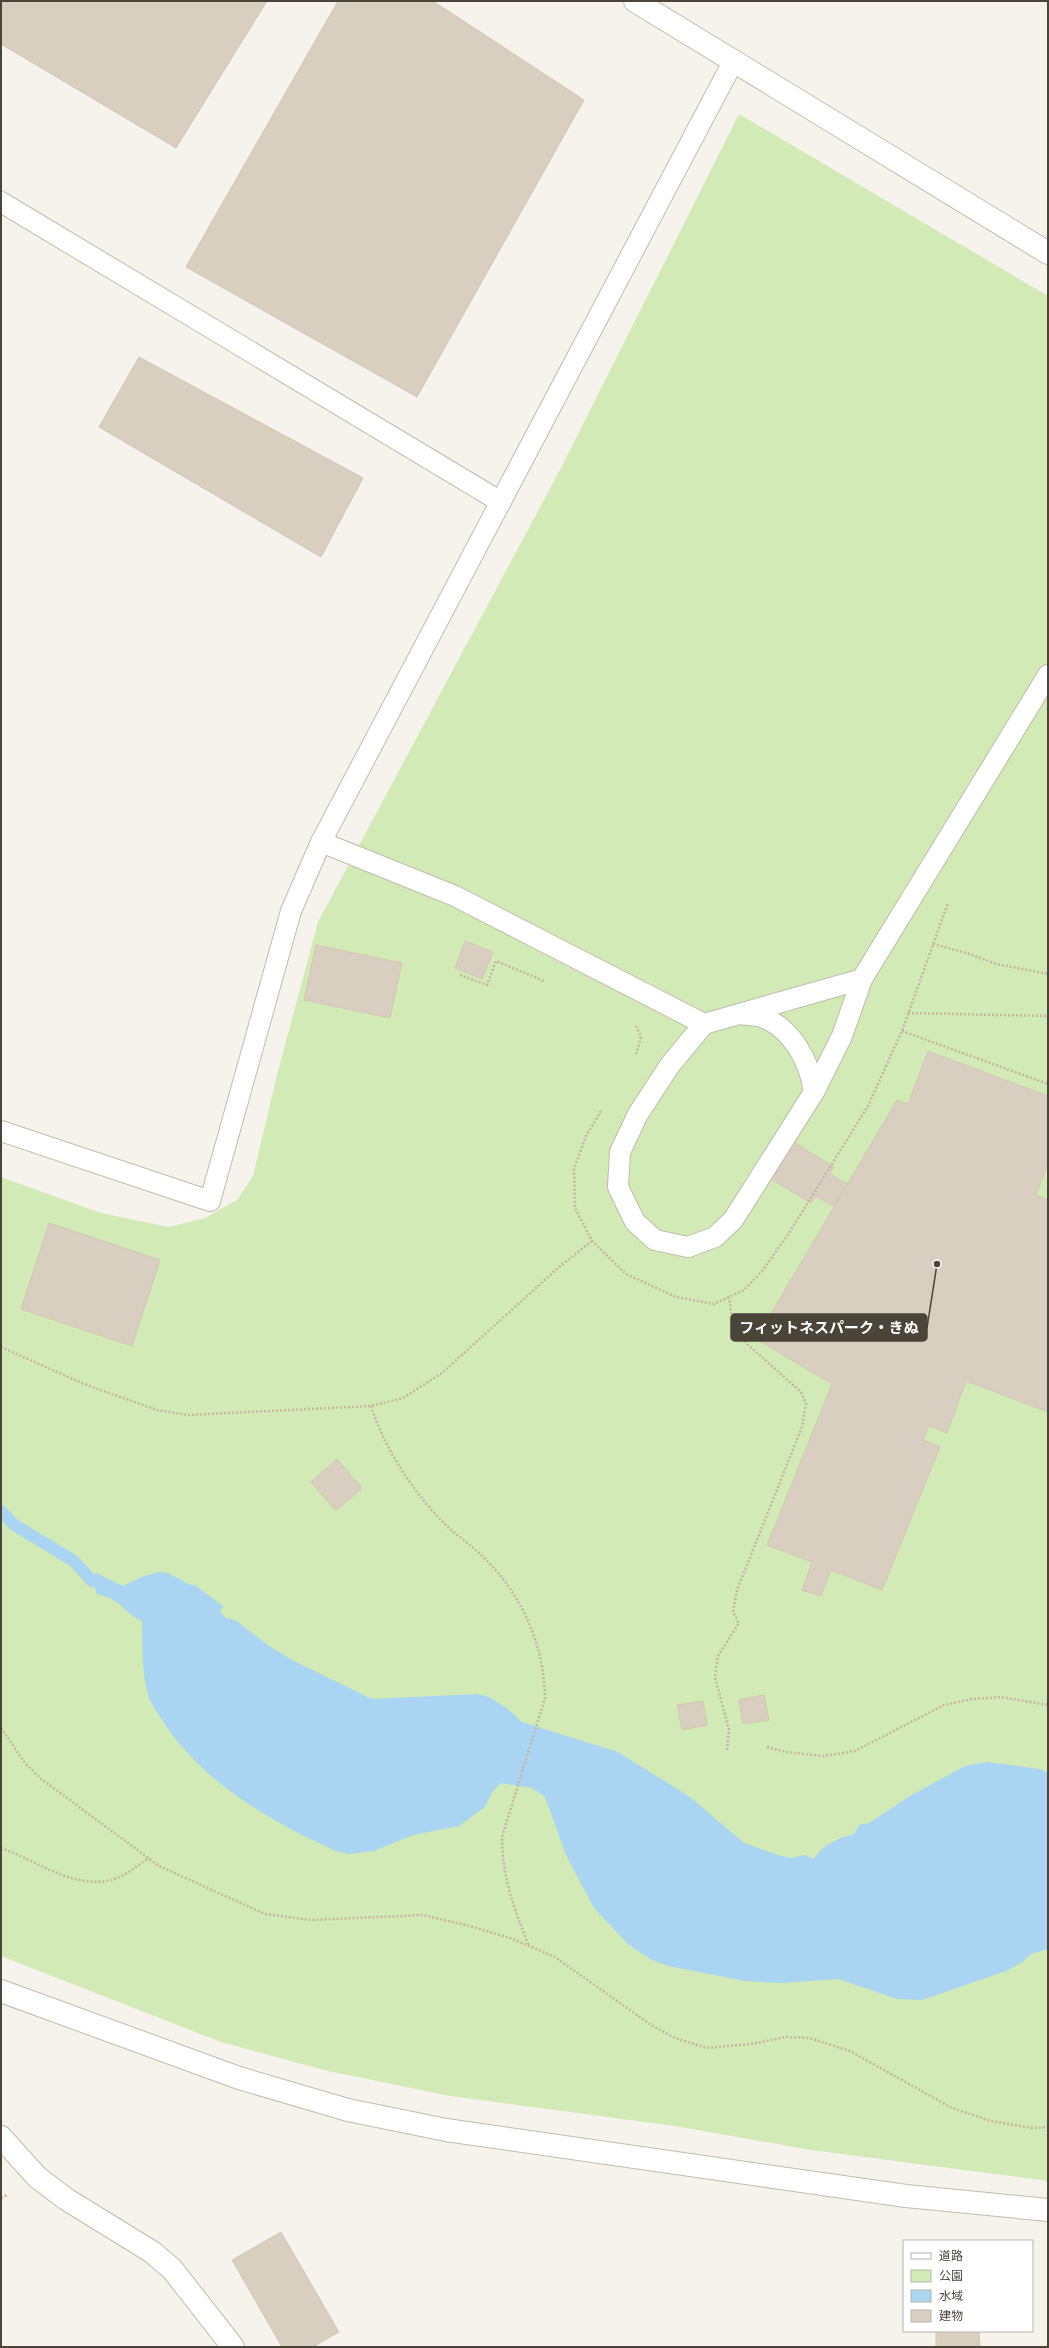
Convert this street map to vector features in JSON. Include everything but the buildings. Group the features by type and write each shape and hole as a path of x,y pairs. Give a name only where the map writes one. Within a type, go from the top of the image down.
{"street":[{"path":"640,2 1048,253"},
{"path":"1,1991 239,2078 348,2110 446,2130 906,2196 1048,2210"},
{"path":"1,2137 37,2177 66,2199 152,2252 172,2269 233,2347"}],"lane":[{"path":"1,1131 210,1202 291,911 321,842 734,60"},
{"path":"1,202 501,502"},
{"path":"862,980 738,1013 704,1024 670,1065 638,1114 620,1152 618,1186 635,1222 655,1240 688,1247 715,1237 733,1220 814,1092 842,1036 862,980 1048,675"},
{"path":"321,842 455,896 704,1024"},
{"path":"738,1013 762,1017 786,1032 803,1054 812,1076 814,1092"}],"path":[{"path":"602,1110 586,1136 574,1169 575,1208 592,1241 626,1274 676,1297 714,1304 744,1290 763,1270 789,1233 868,1106 902,1031 949,901"},
{"path":"933,944 967,953 997,964 1048,974"},
{"path":"460,975 487,985 497,954"},
{"path":"496,961 548,982"},
{"path":"908,1013 1048,1016"},
{"path":"633,1021 642,1037 636,1057"},
{"path":"902,1031 1048,1084"},
{"path":"1,1348 84,1384 157,1410 188,1415 371,1406 403,1398 442,1373 558,1268 592,1241"},
{"path":"727,1750 729,1730 715,1677 718,1656 739,1623 734,1612 736,1590 802,1427 806,1404 801,1392 746,1343 732,1318 729,1297"},
{"path":"371,1406 395,1460 442,1521 481,1555 498,1573 522,1606 537,1642 544,1679 545,1698 502,1837 502,1861 507,1890 529,1946"},
{"path":"767,1747 786,1752 824,1756 855,1750 951,1704 972,1699 1001,1697 1048,1704"},
{"path":"1,1728 25,1763 40,1778 159,1866 265,1914 311,1920 422,1915 470,1926 513,1939 555,1956 613,1996 651,2025 675,2038 706,2048 751,2044 786,2037 809,2038 850,2051 952,2108 991,2121 1032,2128 1048,2127"},
{"path":"1,1848 42,1868 80,1880 101,1882 121,1876 149,1858"}],"green space":[{"path":"739,114 1048,296 1048,2181 811,2150 675,2126 450,2096 328,2071 221,2042 1,1956 1,1177 101,1213 169,1227 205,1218 237,1200 253,1176 277,1075 318,922 562,466"}],"water":[{"path":"158,1572 168,1573 191,1585 195,1585 224,1607 219,1610 226,1618 235,1620 269,1646 294,1661 372,1699 477,1694 489,1697 508,1709 522,1722 618,1752 690,1797 744,1843 781,1856 792,1858 804,1855 814,1859 826,1846 843,1837 854,1834 859,1825 869,1823 910,1796 965,1766 987,1762 1040,1769 1048,1773 1048,1949 1031,1954 1022,1962 1006,1971 922,2000 897,1999 839,1979 781,1983 745,1981 668,1966 650,1959 629,1945 594,1908 566,1855 545,1797 532,1788 501,1783 492,1792 485,1807 459,1826 413,1835 374,1851 348,1854 336,1851 287,1827 241,1799 219,1782 180,1745 157,1713 149,1698 144,1676 142,1621 112,1599 97,1594 92,1581 96,1573 123,1586 141,1577"}],"waterway":[{"path":"1,1511 13,1524 74,1561 92,1581"}],"place":[{"name":"フィットネスパーク・きぬ","path":"937,1264"}]}
